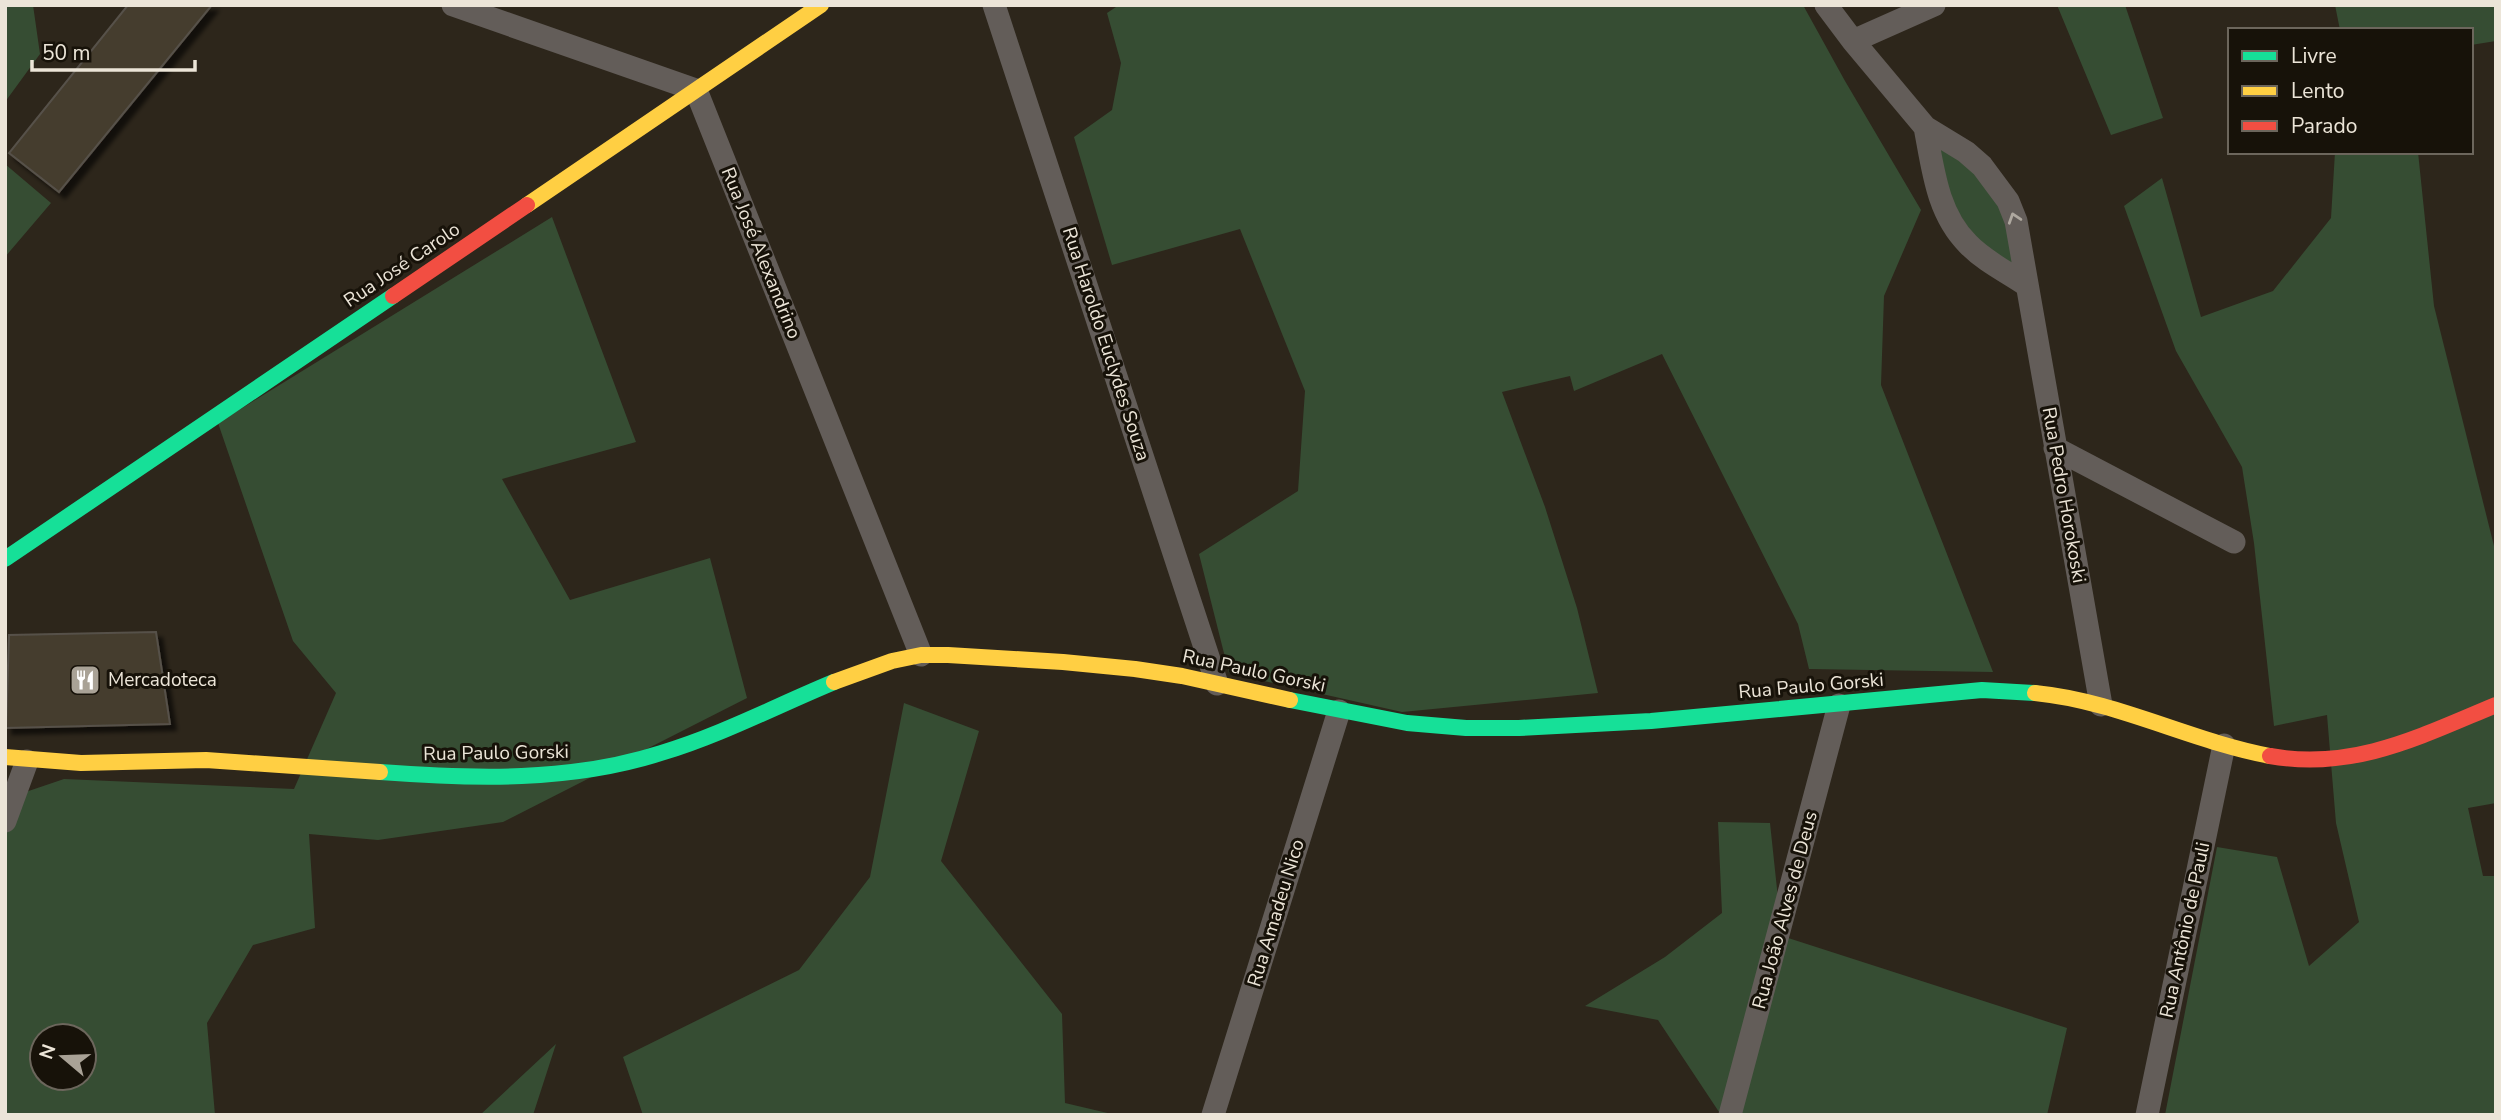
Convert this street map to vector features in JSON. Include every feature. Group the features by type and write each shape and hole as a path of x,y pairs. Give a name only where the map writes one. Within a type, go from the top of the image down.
{"street":[{"path":"453,5 477,9 696,90"},
{"name":"Rua José Carolo","path":"5,559 821,5"},
{"name":"Rua Haroldo Euclydes Souza","path":"994,5 1217,684"},
{"name":"Rua Pedro Horokoski","path":"1826,5 1925,127 1966,152 1982,166 2002,191 2016,221 2101,705"},
{"path":"1853,41 1934,5"},
{"name":"Rua José Alexandrino","path":"696,90 921,655"},
{"name":"Rua Pedro Horokoski","path":"1925,127 1936,187 1943,208 1955,229 1968,245 2026,285"},
{"path":"2055,448 2234,542"},
{"name":"Rua Paulo Gorski","path":"16,759 77,764 207,760 419,775 543,776 605,768 680,747 850,675 921,655 1038,659 1146,671 1398,722 1497,729 1618,723 1982,690 2047,694 2101,705 2224,745 2285,760 2343,759 2399,744 2496,705"},
{"name":"Rua João Alves de Deus","path":"1730,1115 1839,705"},
{"name":"Rua Amadeu Nico","path":"1213,1115 1339,711"},
{"name":"Rua Antônio de Pauli","path":"2147,1115 2224,745"},
{"path":"5,821 16,759"}],"green space":[{"path":"5,5 33,5 40,54 5,102"},
{"path":"1119,5 1803,5 1921,210 1884,296 1881,385 1993,672 1809,669 1798,624 1662,354 1574,391 1570,376 1502,392 1545,507 1577,608 1598,693 1402,712 1229,673 1199,554 1298,491 1305,391 1240,229 1112,265 1074,137 1112,110 1121,63 1107,13"},
{"path":"2057,5 2125,5 2163,118 2111,135"},
{"path":"2335,5 2496,5 2496,41 2473,45 2473,28 2340,28"},
{"path":"1937,145 1971,169 1993,192 2004,216 2016,265 1993,254 1976,240 1948,196"},
{"path":"2335,154 2418,154 2434,306 2496,554 2496,803 2468,808 2483,876 2496,876 2496,1115 2165,1115 2217,847 2277,857 2309,966 2359,922 2336,823 2327,715 2274,726 2254,543 2242,467 2176,351 2124,206 2162,178 2201,317 2273,291 2331,218"},
{"path":"5,164 51,203 5,257"},
{"path":"552,217 636,442 502,479 570,600 710,558 747,698 503,822 378,840 309,834 315,928 253,945 207,1023 215,1115 5,1115 5,799 64,779 294,789 336,693 293,641 218,423"},
{"path":"904,703 979,731 941,861 1062,1014 1065,1103 1116,1115 643,1115 623,1057 799,970 870,877"},
{"path":"1718,822 1770,823 1782,936 2067,1028 2047,1115 1721,1115 1658,1020 1585,1006 1665,957 1722,913"},
{"path":"556,1044 533,1115 480,1115"}],"building":[{"path":"128,5 212,5 59,192 9,153"},
{"name":"Mercadoteca","path":"156,632 170,724 6,728 9,635"}],"traffic: fast":[{"path":"5,559 393,296"},
{"path":"380,772 486,777 557,774 592,769 661,753 705,738 834,682"},
{"path":"1290,700 1407,723 1466,728 1519,728 1651,721 1982,690 2035,693"}],"traffic: slow":[{"path":"527,205 821,5"},
{"path":"834,682 892,661 921,655 948,655 1135,669 1182,676 1290,700"},
{"path":"2035,693 2095,704 2211,741 2270,756"},
{"path":"5,757 81,763 206,760 380,772"}],"traffic: jam":[{"path":"393,296 527,205"},
{"path":"2270,756 2330,759 2359,755 2414,739 2496,705"}],"place":[{"name":"Mercadoteca","path":"85,680"}]}
